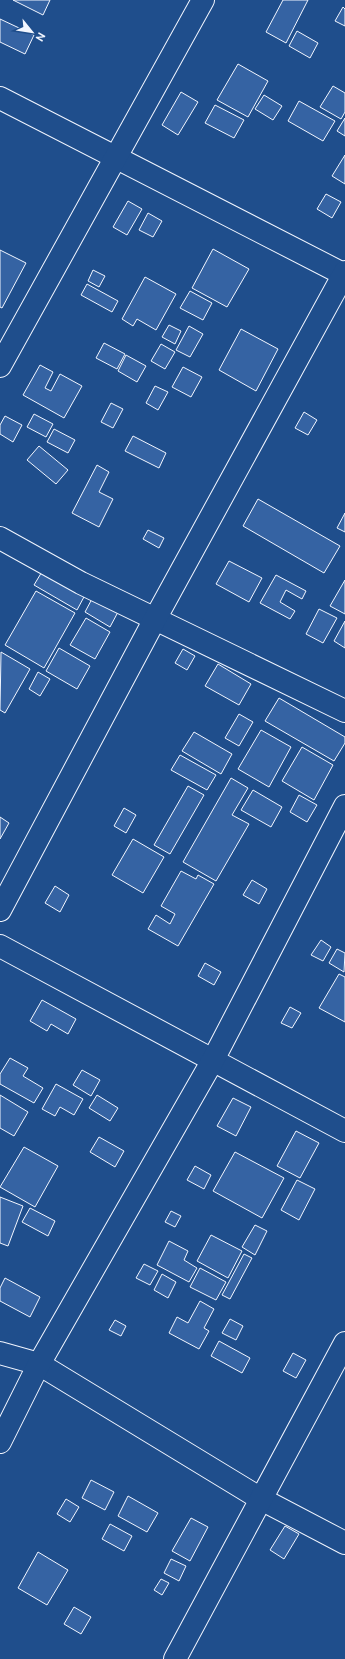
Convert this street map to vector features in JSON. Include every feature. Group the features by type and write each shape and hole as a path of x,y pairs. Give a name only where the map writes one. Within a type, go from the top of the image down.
{"street":[{"path":"0,366 115,156 203,0"},
{"path":"0,98 345,274 155,619 0,910"},
{"path":"0,538 81,584 345,711"},
{"path":"0,1442 39,1364 213,1060 345,806"},
{"path":"0,946 345,1131"},
{"path":"175,1659 345,1343"},
{"path":"0,1353 39,1364 261,1499 345,1542"}],"building":[{"path":"13,0 50,0 43,15"},
{"path":"283,0 308,0 286,43 266,32"},
{"path":"343,7 345,9 345,26 335,21"},
{"path":"0,19 34,35 25,54 0,42"},
{"path":"297,31 318,43 310,58 289,46"},
{"path":"238,64 268,81 248,117 217,100"},
{"path":"333,86 345,93 345,112 341,119 320,107"},
{"path":"181,92 198,102 178,135 162,125"},
{"path":"264,95 282,106 273,120 255,109"},
{"path":"299,101 335,121 323,141 288,121"},
{"path":"215,105 244,120 234,138 205,123"},
{"path":"345,118 345,136 337,131"},
{"path":"345,155 345,184 332,176"},
{"path":"326,194 341,202 332,218 317,209"},
{"path":"128,201 142,209 127,235 113,227"},
{"path":"148,213 162,221 153,237 139,230"},
{"path":"213,249 249,269 227,307 192,288"},
{"path":"0,250 26,263 2,308 0,307"},
{"path":"93,270 105,276 99,287 88,281"},
{"path":"145,277 176,294 156,330 137,319 133,326 122,319"},
{"path":"87,284 118,301 112,312 81,295"},
{"path":"190,291 212,303 203,320 180,308"},
{"path":"169,325 181,331 175,344 162,337"},
{"path":"189,326 203,334 190,357 176,350"},
{"path":"241,329 278,349 256,391 219,370"},
{"path":"104,343 125,354 117,369 96,358"},
{"path":"161,344 175,352 165,369 151,361"},
{"path":"126,355 146,366 137,382 118,371"},
{"path":"40,365 53,372 45,388 51,391 60,374 82,386 64,418 23,395"},
{"path":"183,367 202,377 191,397 172,387"},
{"path":"155,386 168,392 158,410 146,403"},
{"path":"111,403 123,409 113,428 101,422"},
{"path":"304,412 317,420 308,435 295,428"},
{"path":"34,414 53,424 46,437 27,427"},
{"path":"5,416 22,425 13,442 0,434 0,425"},
{"path":"54,429 75,440 68,453 47,442"},
{"path":"133,436 166,453 159,468 125,451"},
{"path":"39,446 68,470 56,484 27,460"},
{"path":"97,465 109,472 99,492 113,499 99,527 72,513"},
{"path":"258,499 340,546 324,573 243,526"},
{"path":"345,513 345,532 337,528"},
{"path":"148,530 164,538 159,548 143,539"},
{"path":"229,561 262,578 249,602 216,584"},
{"path":"43,570 85,595 77,610 34,585"},
{"path":"276,575 306,591 302,599 286,590 280,602 295,611 290,619 260,603"},
{"path":"345,580 345,614 330,606"},
{"path":"36,591 75,613 44,668 5,645"},
{"path":"93,597 118,612 110,627 85,612"},
{"path":"319,609 337,618 323,643 306,634"},
{"path":"86,618 110,632 95,659 70,645"},
{"path":"345,621 345,648 334,641"},
{"path":"59,648 90,666 77,689 46,671"},
{"path":"183,649 195,656 187,670 175,663"},
{"path":"1,652 30,669 5,713 0,710"},
{"path":"218,664 251,684 239,705 205,686"},
{"path":"38,672 50,679 40,696 29,689"},
{"path":"279,698 345,737 345,743 334,761 265,721"},
{"path":"239,714 253,722 239,746 225,738"},
{"path":"261,730 291,747 269,787 238,769"},
{"path":"194,732 232,754 221,774 182,751"},
{"path":"302,747 333,765 314,800 282,781"},
{"path":"180,755 216,775 207,790 171,770"},
{"path":"231,778 248,788 232,815 249,824 216,881 183,862"},
{"path":"188,786 204,795 170,854 154,845"},
{"path":"253,790 282,807 271,827 241,810"},
{"path":"299,795 317,805 307,822 290,812"},
{"path":"124,808 136,815 126,833 114,826"},
{"path":"0,817 9,823 0,839"},
{"path":"133,839 164,857 143,893 112,875"},
{"path":"181,871 196,879 198,875 214,884 178,946 148,929 156,915 170,924 175,914 161,906"},
{"path":"252,880 267,889 259,904 243,895"},
{"path":"55,886 69,895 60,912 45,903"},
{"path":"321,940 331,947 323,961 311,955"},
{"path":"337,949 345,953 344,972 329,963"},
{"path":"205,963 221,972 214,985 198,976"},
{"path":"339,974 345,977 345,1022 319,1008"},
{"path":"42,1000 76,1019 68,1034 51,1024 47,1031 30,1021"},
{"path":"290,1007 301,1013 292,1028 281,1023"},
{"path":"10,1058 28,1068 23,1076 43,1088 34,1103 0,1084 0,1074"},
{"path":"82,1070 100,1080 91,1096 73,1085"},
{"path":"56,1084 83,1099 74,1115 60,1107 55,1116 42,1109"},
{"path":"0,1095 28,1112 14,1136 0,1128"},
{"path":"97,1095 118,1108 110,1121 89,1108"},
{"path":"233,1098 251,1107 236,1136 217,1126"},
{"path":"296,1131 319,1143 300,1178 277,1166"},
{"path":"99,1137 124,1151 115,1167 90,1152"},
{"path":"24,1147 58,1166 35,1207 0,1187"},
{"path":"235,1152 284,1178 262,1218 213,1191"},
{"path":"195,1166 211,1175 204,1189 187,1180"},
{"path":"297,1180 315,1189 299,1220 281,1210"},
{"path":"0,1197 23,1206 8,1246 0,1243"},
{"path":"30,1208 55,1221 48,1236 22,1222"},
{"path":"171,1211 181,1216 175,1227 165,1222"},
{"path":"255,1225 267,1231 255,1255 242,1247"},
{"path":"211,1235 242,1251 228,1278 197,1261"},
{"path":"169,1241 188,1251 184,1260 197,1268 189,1282 157,1265"},
{"path":"244,1254 252,1258 230,1299 222,1295"},
{"path":"144,1264 158,1271 150,1285 136,1278"},
{"path":"200,1268 226,1282 216,1300 190,1287"},
{"path":"162,1274 176,1282 168,1298 154,1290"},
{"path":"5,1278 40,1297 30,1317 0,1301 0,1288"},
{"path":"200,1301 214,1309 204,1328 209,1331 199,1349 169,1333 177,1317 188,1323"},
{"path":"230,1319 243,1326 236,1340 222,1333"},
{"path":"115,1320 126,1326 121,1336 109,1330"},
{"path":"219,1341 250,1358 242,1373 211,1356"},
{"path":"293,1353 306,1360 296,1378 283,1371"},
{"path":"91,1480 114,1492 105,1510 82,1498"},
{"path":"128,1496 158,1513 147,1532 118,1516"},
{"path":"66,1499 79,1507 70,1522 57,1514"},
{"path":"191,1518 208,1527 190,1561 172,1551"},
{"path":"110,1524 132,1536 124,1551 102,1539"},
{"path":"285,1526 299,1534 284,1559 270,1550"},
{"path":"38,1552 68,1570 47,1605 18,1588"},
{"path":"171,1559 186,1566 179,1581 164,1573"},
{"path":"161,1579 169,1583 162,1595 154,1590"},
{"path":"74,1607 91,1617 81,1634 64,1624"}]}
